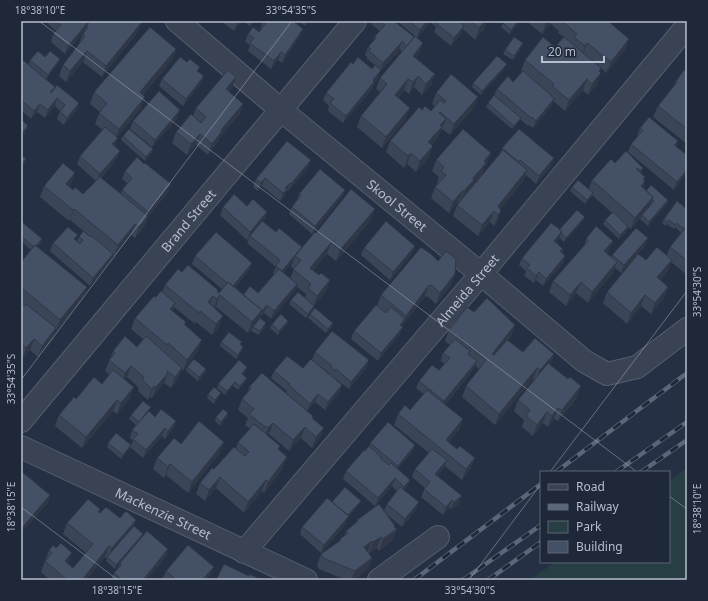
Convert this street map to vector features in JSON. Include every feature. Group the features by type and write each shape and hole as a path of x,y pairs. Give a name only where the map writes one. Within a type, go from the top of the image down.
{"street":[{"name":"Skool Street","path":"177,21 281,110 481,274 584,361 607,374 637,367 687,329"},
{"name":"Brand Street","path":"21,421 354,21"},
{"name":"Almeida Street","path":"244,552 481,274 687,26"},
{"name":"Mackenzie Street","path":"21,447 306,580"},
{"path":"379,580 438,537"}],"green space":[{"path":"687,468 687,580 530,580 554,563 670,563 670,480"}],"building":[{"path":"56,21 89,21 68,46 53,34 61,25"},
{"path":"90,21 142,22 106,66 87,51 70,71 63,65 85,36 83,34"},
{"path":"263,21 293,21 303,29 285,55 281,52 274,61 250,43 254,38 248,34 253,27 259,32 266,23"},
{"path":"380,21 394,21 414,37 407,46 402,41 383,63 369,51 371,49 368,47 385,25"},
{"path":"409,21 427,21 420,30"},
{"path":"439,21 459,21 464,26 454,38 437,24"},
{"path":"471,21 485,21 479,28"},
{"path":"505,21 518,21 511,30 503,23"},
{"path":"562,21 608,21 629,39 611,62 587,43 585,46 574,37 577,34"},
{"path":"150,27 176,49 140,92 145,97 119,129 99,113 107,103 94,92"},
{"path":"415,36 423,43 413,56 435,74 426,84 418,76 413,82 408,79 395,95 410,108 386,137 361,116 387,84 380,78"},
{"path":"514,37 523,43 514,56 505,50"},
{"path":"543,37 555,47 564,37 601,68 599,71 601,73 592,84 587,79 569,100 552,86 554,84 525,60"},
{"path":"38,51 45,57 50,51 60,59 48,75 30,60"},
{"path":"497,56 507,64 482,91 473,83"},
{"path":"180,57 187,62 190,59 200,67 197,71 204,76 186,99 162,79"},
{"path":"358,57 372,69 375,65 381,70 373,80 374,82 346,116 330,103 334,99 326,93 351,62 353,64"},
{"path":"23,60 55,87 50,92 51,93 57,85 79,103 67,118 60,112 65,105 57,98 48,110 40,104 34,111 21,100 21,62"},
{"path":"228,70 236,77 226,89 243,104 221,130 222,131 212,144 200,134 191,144 176,132 191,114 201,123 206,117 196,108"},
{"path":"684,70 687,72 687,129 658,106 677,82 676,81"},
{"path":"523,71 554,99 536,121 497,89 508,76 513,82"},
{"path":"451,74 478,97 454,124 440,112 439,113 446,119 440,125 442,127 428,142 433,146 420,161 411,153 408,156 390,141 419,107 422,110 425,106 431,111 440,100 444,103 446,101 436,93"},
{"path":"159,91 180,110 155,140 133,121"},
{"path":"494,95 521,118 514,126 488,103"},
{"path":"649,117 678,141 674,145 687,155 687,170 677,182 631,144 643,130 640,128"},
{"path":"21,119 28,126 21,134"},
{"path":"105,127 118,138 112,144 120,151 100,174 80,156"},
{"path":"129,129 153,149 146,157 123,136"},
{"path":"463,129 491,153 484,161 486,163 473,178 474,180 453,202 435,187 446,175 441,171 444,167 436,160"},
{"path":"519,129 554,158 539,176 520,160 519,162 502,148"},
{"path":"287,141 311,160 291,184 290,183 285,188 287,189 283,193 265,178 261,183 256,179"},
{"path":"503,150 527,170 498,206 501,211 498,215 494,211 482,225 457,205"},
{"path":"626,151 643,168 640,171 638,168 636,169 645,177 643,179 645,181 641,186 653,197 635,218 592,180 611,159 615,163"},
{"path":"21,155 26,159 21,165"},
{"path":"137,157 171,184 148,212 122,190 132,178 125,171"},
{"path":"63,163 75,173 66,184 73,190 75,187 83,194 100,177 148,216 139,227 135,224 118,245 44,186"},
{"path":"320,169 345,190 315,226 292,207 301,195 299,194"},
{"path":"578,180 593,193 587,200 572,187"},
{"path":"651,185 668,200 649,222 642,215 654,201 652,200 653,197 646,191"},
{"path":"351,189 375,209 340,250 331,243 310,268 319,275 321,273 330,280 317,296 308,288 311,284 293,269 301,260 295,256 315,232 316,233"},
{"path":"234,194 247,206 253,199 267,212 250,232 223,207"},
{"path":"677,201 687,209 687,225 684,229 676,223 675,225 669,220 667,222 664,219"},
{"path":"577,210 585,217 566,238 561,233 562,231 559,230"},
{"path":"613,212 628,227 620,235 605,220"},
{"path":"21,221 42,239 36,246 35,245 34,247 21,236"},
{"path":"262,221 276,232 279,228 302,247 282,271 276,266 280,260 250,236"},
{"path":"386,221 415,246 393,272 364,248"},
{"path":"551,223 562,231 554,241 563,249 560,251 565,256 546,279 539,272 536,276 527,268 530,265 522,258"},
{"path":"596,226 613,241 604,251 617,262 592,292 581,282 570,295 553,281 588,241 586,239"},
{"path":"687,226 687,261 670,247"},
{"path":"68,227 78,235 74,239 80,244 83,240 79,237 83,231 91,237 92,236 113,254 93,278 53,243"},
{"path":"636,228 648,238 624,265 612,255"},
{"path":"216,232 252,263 233,286 228,282 227,283 195,256"},
{"path":"35,245 87,287 60,320 23,289 21,292 21,262"},
{"path":"421,247 438,261 446,251 456,259 455,274 440,293 429,285 406,316 381,295"},
{"path":"657,247 672,260 657,277 668,287 655,303 645,295 631,313 607,292 638,254 646,260"},
{"path":"188,265 218,290 217,291 219,293 228,282 262,310 252,322 220,295 217,299 213,296 208,302 223,316 216,324 200,311 199,313 165,285 178,269 182,272"},
{"path":"279,269 297,284 274,311 267,305 261,312 262,310 243,295 250,286 258,293"},
{"path":"161,291 175,303 170,309 186,322 184,324 202,340 187,360 168,343 167,345 135,318 154,296 156,297"},
{"path":"298,292 314,306 308,314 291,300"},
{"path":"487,298 515,325 492,354 494,355 507,340 523,352 535,338 554,354 540,370 537,368 499,414 466,386 486,360 449,330 467,307 474,312"},
{"path":"21,302 25,306 26,304 56,328 42,346 34,339 26,348 21,344"},
{"path":"376,305 386,313 391,307 405,319 400,325 403,327 381,353 354,331"},
{"path":"315,308 333,323 328,329 310,314"},
{"path":"281,314 288,321 279,331 272,324"},
{"path":"260,318 266,323 260,331 253,327"},
{"path":"332,331 369,360 351,382 336,369 335,371 331,367 332,366 315,352"},
{"path":"229,332 242,342 240,344 243,347 238,355 221,342"},
{"path":"125,336 137,347 146,336 182,368 175,377 167,371 168,373 156,387 154,386 152,389 142,380 144,377 131,366 125,373 109,360 115,353 113,351"},
{"path":"455,339 470,351 468,354 477,361 444,401 419,381 432,365 439,370 450,358 443,353"},
{"path":"287,356 303,368 311,359 342,385 328,402 318,394 310,404 289,385 290,384 274,371"},
{"path":"194,359 206,369 199,377 187,367"},
{"path":"239,360 247,367 242,374 247,378 240,386 235,382 227,391 218,384"},
{"path":"548,363 568,379 570,377 581,386 562,410 558,408 552,416 547,412 537,425 526,416 530,410 518,400"},
{"path":"113,370 134,387 121,403 117,400 86,437 59,415 74,397 76,399 94,377 102,384"},
{"path":"262,373 313,416 312,418 324,428 316,437 305,427 293,440 273,423 268,428 266,426 265,427 249,414 254,409 242,399 251,388 249,387"},
{"path":"214,387 221,393 215,400 208,394"},
{"path":"427,390 463,419 446,440 457,449 460,446 475,458 466,469 398,414 405,405 410,410"},
{"path":"143,401 151,407 139,422 131,415"},
{"path":"161,409 176,421 168,431 165,428 146,450 133,439 138,434 132,430 149,411 155,417"},
{"path":"223,409 228,413 221,422 216,417"},
{"path":"199,421 224,442 192,482 170,464 168,467 157,458 174,438 181,444"},
{"path":"388,422 415,445 398,466 370,443"},
{"path":"254,424 280,446 278,449 287,457 268,482 266,480 248,502 220,477 209,490 200,483 212,468 214,469 234,447 245,456 249,452 238,442"},
{"path":"116,433 131,445 123,455 108,443"},
{"path":"369,446 381,457 380,458 389,465 391,463 410,480 404,487 395,478 378,498 346,471"},
{"path":"432,449 447,460 435,474 462,496 454,502 452,500 446,507 424,489 430,482 415,469"},
{"path":"21,471 50,495 21,529"},
{"path":"345,487 361,501 348,515 332,502"},
{"path":"400,487 419,502 405,519 387,504"},
{"path":"327,498 349,516 324,545 302,527"},
{"path":"88,499 100,509 98,512 100,513 106,507 120,518 126,511 136,520 112,548 109,546 82,580 67,580 45,561 52,553 49,550 53,545 56,548 61,543 72,553 65,561 73,568 93,544 67,523"},
{"path":"379,504 395,526 394,527 397,529 383,539 381,537 364,547 372,558 355,571 323,558 321,554 341,540 340,539 348,533 346,531 358,521 357,520"},
{"path":"134,526 143,534 116,565 107,557"},
{"path":"147,531 168,549 143,580 122,580 114,573 121,565 120,563"},
{"path":"188,545 214,567 202,580 177,580 166,571"},
{"path":"224,564 249,576 249,574 263,580 216,580"}],"railway":[{"path":"557,471 687,373"},
{"path":"617,471 687,422"},
{"path":"642,471 687,440"},
{"path":"414,580 540,485"},
{"path":"463,580 540,526"},
{"path":"488,580 540,543"}]}
